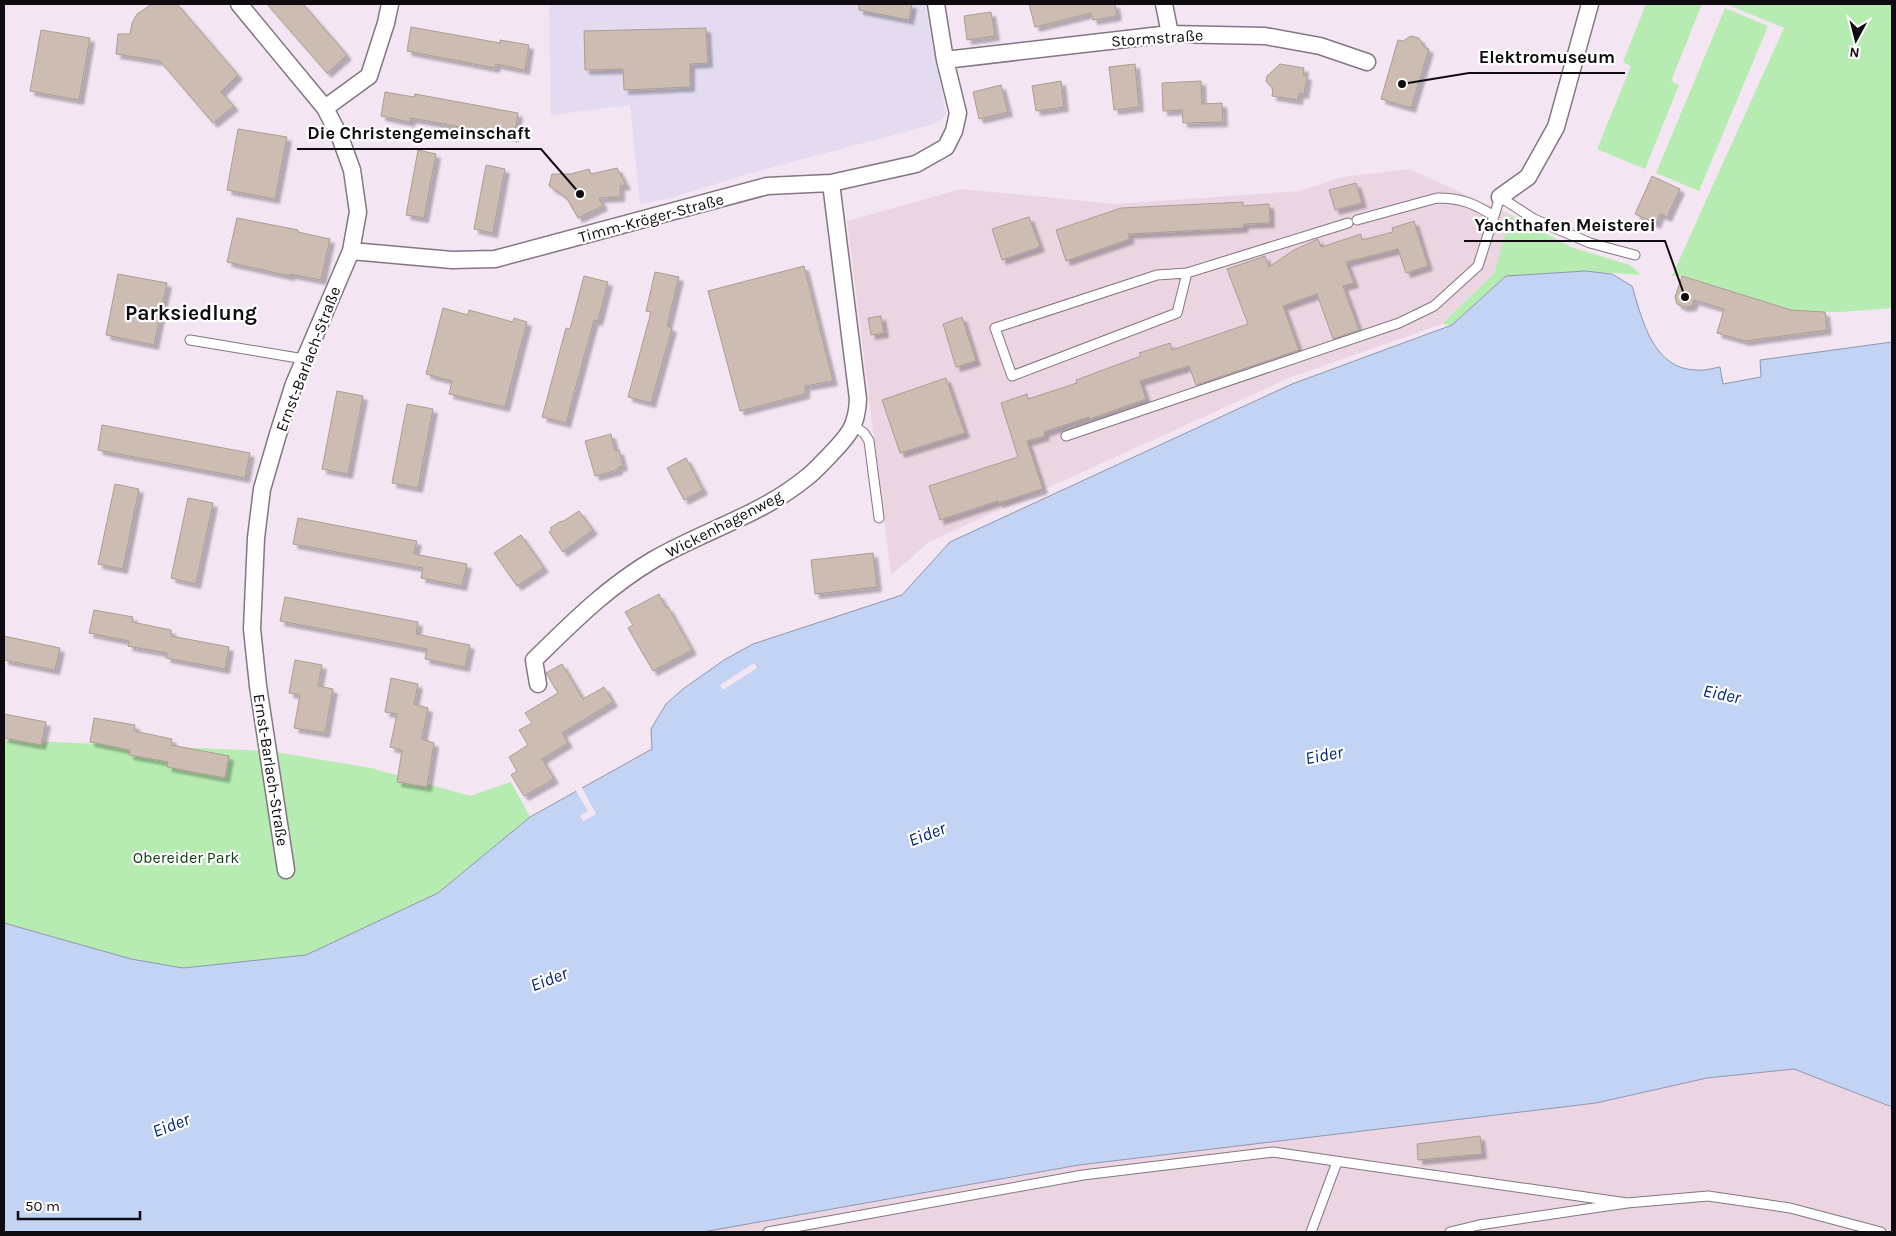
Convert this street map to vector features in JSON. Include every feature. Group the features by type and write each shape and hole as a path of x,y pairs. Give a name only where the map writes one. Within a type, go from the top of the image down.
{"street":[{"name":"Ernst-Barlach-Straße","path":"239,4 325,108 340,137 352,170 358,212 351,252 294,384 262,489 256,538 252,629 258,686 286,870"},
{"path":"325,108 369,76 390,4"},
{"path":"936,4 945,60"},
{"path":"1164,4 1170,34"},
{"path":"1500,197 1528,176 1556,127 1590,4"},
{"name":"Stormstraße","path":"945,60 1170,34 1265,36 1320,46 1367,62"},
{"name":"Timm-Kröger-Straße","path":"351,252 452,260 495,259 768,186 831,183 916,164 946,147 954,131 958,113 945,60"},
{"name":"Wickenhagenweg","path":"538,684 534,660 598,598 652,561 774,500 807,478 847,437 854,426 858,412 858,399 831,183"}],"lane":[{"path":"1066,436 1399,323 1434,306 1478,266 1500,197 1534,219 1590,243 1636,255"},
{"path":"1186,273 1176,313 1012,376 995,328 1157,275 1186,273 1352,221 1436,198 1450,198 1470,202 1494,216"},
{"path":"190,340 304,359"},
{"path":"854,426 864,433 869,440 879,518"},
{"path":"768,1232 1083,1174 1273,1152 1626,1203"},
{"path":"1311,1232 1337,1162"},
{"path":"1450,1232 1479,1225 1626,1203 1708,1196 1790,1208 1881,1232"}],"shaded area":[{"path":"549,4 925,4 946,114 938,123 747,174 671,198 640,204 630,105 551,115"},
{"path":"1409,169 1511,215 1494,273 1442,324 1289,378 929,542 891,575 847,221 961,189 1116,204 1300,191 1342,177"},
{"path":"1794,1069 1892,1107 1892,1232 703,1232 1079,1165 1596,1103 1707,1078"}],"green space":[{"path":"1646,4 1702,4 1671,81 1679,85 1645,169 1597,149 1631,66 1623,62"},
{"path":"1726,4 1892,4 1892,308 1841,312 1793,311 1682,276 1672,276 1784,28"},
{"path":"1725,8 1768,26 1699,191 1656,173"},
{"path":"1511,215 1571,247 1630,265 1641,275 1585,271 1506,276 1452,325 1442,324 1494,273"},
{"name":"Obereider Park","path":"4,740 269,751 371,768 470,796 511,782 530,817 438,893 306,955 183,968 131,959 4,923"}],"water":[{"name":"Eider","path":"1585,271 1612,274 1632,286 1645,327 1660,352 1670,362 1682,368 1706,370 1720,367 1723,384 1761,377 1760,360 1892,342 1892,1107 1794,1069 1707,1078 1596,1103 1079,1165 703,1232 4,1232 4,923 131,959 183,968 306,955 438,893 530,817 652,749 651,729 666,704 683,689 724,660 753,644 902,595 950,542 1292,384 1452,325 1506,276"}],"pier":[{"path":"754,663 757,668 723,690 720,685"},
{"path":"581,786 596,814 583,821 580,816 588,811 575,789"}],"building":[{"path":"152,4 177,4 238,75 221,92 234,106 213,123 160,61 116,54 118,34 130,34 132,23 137,14"},
{"path":"267,4 303,4 347,55 327,73"},
{"path":"859,4 912,4 909,20 859,10"},
{"path":"1029,4 1115,4 1117,16 1093,20 1091,13 1035,27"},
{"path":"991,12 995,36 967,40 964,16"},
{"path":"411,27 500,43 500,40 529,45 525,70 496,64 495,68 407,51"},
{"path":"706,28 708,63 690,64 690,87 624,90 623,69 585,70 584,31"},
{"path":"41,30 90,38 79,100 30,91"},
{"path":"1411,36 1419,38 1424,47 1429,49 1411,108 1381,99 1398,40 1403,41"},
{"path":"1135,64 1139,107 1114,110 1109,67"},
{"path":"1280,64 1304,68 1303,75 1307,76 1304,94 1299,93 1298,100 1272,96 1273,88 1266,81 1267,76"},
{"path":"1061,81 1064,107 1036,111 1032,86"},
{"path":"1201,81 1202,104 1222,103 1223,122 1183,123 1182,110 1163,111 1162,83"},
{"path":"1001,85 1008,112 979,119 973,92"},
{"path":"385,92 414,97 415,94 518,113 514,137 411,118 410,122 381,116"},
{"path":"238,129 287,137 275,199 227,190"},
{"path":"418,150 436,154 424,218 406,215"},
{"path":"486,165 505,169 493,233 474,229"},
{"path":"617,168 626,185 620,186 620,197 599,198 603,206 578,218 566,197 549,186 552,174 571,174 589,169 591,174"},
{"path":"1652,176 1680,189 1667,217 1660,214 1656,224 1635,214"},
{"path":"1356,183 1362,203 1335,210 1329,190"},
{"path":"1243,202 1243,206 1269,204 1270,223 1244,224 1243,228 1128,234 1130,239 1066,261 1056,230 1121,208"},
{"path":"1029,217 1040,247 1002,260 992,229"},
{"path":"237,218 298,230 298,232 330,239 321,280 290,274 290,276 227,262"},
{"path":"1414,221 1428,266 1406,273 1398,249 1346,262 1354,283 1343,286 1359,330 1333,339 1317,294 1283,306 1299,350 1196,385 1189,366 1140,381 1146,399 1090,419 1089,417 1044,432 1045,436 1027,441 1043,489 940,520 929,486 1018,457 1001,403 1027,394 1028,399 1077,383 1076,380 1141,356 1139,353 1170,343 1172,350 1248,324 1227,269 1265,256 1269,267 1294,250 1318,239 1321,247 1361,234 1362,240 1393,232 1392,228"},
{"path":"804,266 833,381 805,386 805,394 740,411 708,291"},
{"path":"655,272 679,277 667,326 672,328 651,403 628,397 651,312 646,311"},
{"path":"118,274 167,283 154,345 106,335"},
{"path":"584,276 608,282 598,321 594,320 566,423 542,417 566,328 570,329"},
{"path":"1682,276 1791,310 1825,312 1827,330 1745,341 1717,333 1724,309 1694,300 1692,306 1684,307 1677,304 1675,297"},
{"path":"443,308 468,315 469,310 513,322 514,318 527,322 505,407 449,394 452,381 426,374"},
{"path":"881,316 884,333 871,335 868,318"},
{"path":"962,317 976,361 956,367 943,324"},
{"path":"946,378 965,433 900,453 882,400"},
{"path":"337,391 363,396 348,474 322,469"},
{"path":"407,404 433,409 418,488 392,483"},
{"path":"102,425 250,453 245,478 98,450"},
{"path":"611,434 615,451 619,450 623,466 618,467 618,470 595,476 585,441"},
{"path":"686,458 703,490 684,500 667,468"},
{"path":"115,484 139,489 123,569 98,564"},
{"path":"188,498 213,503 196,584 171,578"},
{"path":"579,511 593,530 563,552 549,532 552,530 550,528"},
{"path":"298,518 417,541 414,554 467,564 462,586 421,578 423,568 293,544"},
{"path":"521,535 544,568 517,586 494,553"},
{"path":"873,553 877,587 815,594 811,560"},
{"path":"659,594 692,650 653,671 628,628 633,625 625,612"},
{"path":"285,597 418,622 416,634 470,645 465,667 425,659 427,649 280,621"},
{"path":"94,610 133,617 132,622 171,630 171,636 229,647 225,669 166,658 167,653 128,646 129,641 89,633"},
{"path":"4,636 60,648 55,670 4,660"},
{"path":"295,660 322,665 318,686 333,689 325,733 294,728 300,695 289,693"},
{"path":"562,664 583,699 604,687 613,702 562,733 568,743 542,759 554,779 524,796 511,775 517,771 509,757 528,745 519,730 532,723 525,713 558,693 546,673"},
{"path":"391,678 418,684 414,704 428,708 422,739 434,743 427,787 397,782 402,750 390,747 397,714 385,712"},
{"path":"4,714 46,722 41,745 4,738"},
{"path":"94,718 135,725 134,731 172,739 171,745 229,756 225,778 167,767 168,762 129,755 130,750 90,742"},
{"path":"1480,1136 1482,1154 1418,1160 1417,1144"}],"place":[{"name":"Elektromuseum","path":"1402,84"},
{"name":"Die Christengemeinschaft","path":"580,194"},
{"name":"Yachthafen Meisterei","path":"1685,297"}],"district":[{"name":"Parksiedlung","path":"191,313"}]}
